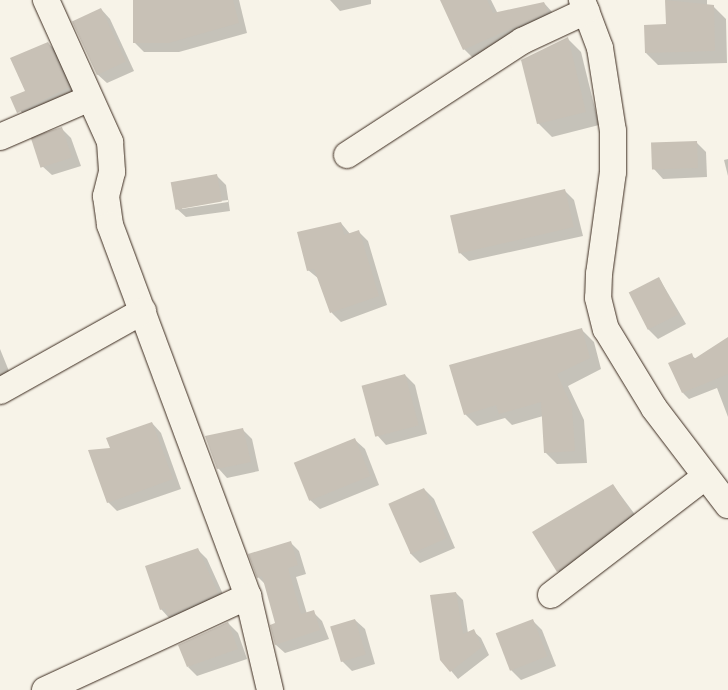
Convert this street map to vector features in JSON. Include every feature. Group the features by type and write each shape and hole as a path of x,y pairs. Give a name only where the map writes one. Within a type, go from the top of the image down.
{"street":[{"path":"46,0 88,99 110,142 112,172 106,196 110,225 248,596 270,690"},
{"path":"347,155 522,41 584,5 600,48 613,131 613,172 599,274 598,298 606,329 617,353 705,477 728,505"},
{"path":"0,137 88,99"},
{"path":"0,391 143,311"},
{"path":"551,595 705,477"},
{"path":"45,690 248,596"}],"building":[{"path":"133,0 233,0 239,23 169,43 133,43"},
{"path":"440,0 487,0 493,13 544,2 548,12 463,50"},
{"path":"665,0 714,5 715,51 645,53 644,25 666,24"},
{"path":"101,8 126,61 97,75 72,22"},
{"path":"568,37 586,112 537,124 521,60"},
{"path":"48,42 69,87 17,113 10,97 25,91 10,58"},
{"path":"62,127 72,157 41,168 31,137"},
{"path":"697,141 698,168 652,170 651,143"},
{"path":"217,174 222,202 176,210 171,182"},
{"path":"565,189 574,227 459,254 450,216"},
{"path":"341,222 344,235 359,230 379,296 330,313 314,269 307,271 297,232"},
{"path":"659,277 678,314 648,330 629,292"},
{"path":"582,328 590,358 557,374 572,407 575,451 544,453 541,402 499,414 496,405 464,415 449,365"},
{"path":"728,337 728,374 682,393 668,363 692,353 694,359"},
{"path":"405,374 419,425 375,437 362,386"},
{"path":"152,422 173,479 107,503 88,450 110,448 106,438"},
{"path":"243,428 251,462 217,469 205,436"},
{"path":"355,438 370,476 309,501 294,463"},
{"path":"613,484 632,514 557,572 532,532"},
{"path":"424,488 446,538 411,554 388,504"},
{"path":"291,541 298,565 288,568 301,614 314,610 320,630 275,645 270,625 275,623 262,576 257,578 248,554"},
{"path":"198,548 218,593 168,616 165,608 160,610 145,566"},
{"path":"456,592 463,634 474,629 482,647 450,672 440,660 430,595"},
{"path":"355,619 366,654 341,662 330,627"},
{"path":"533,619 547,656 510,671 496,633"},
{"path":"228,622 238,649 187,667 178,645"}]}
